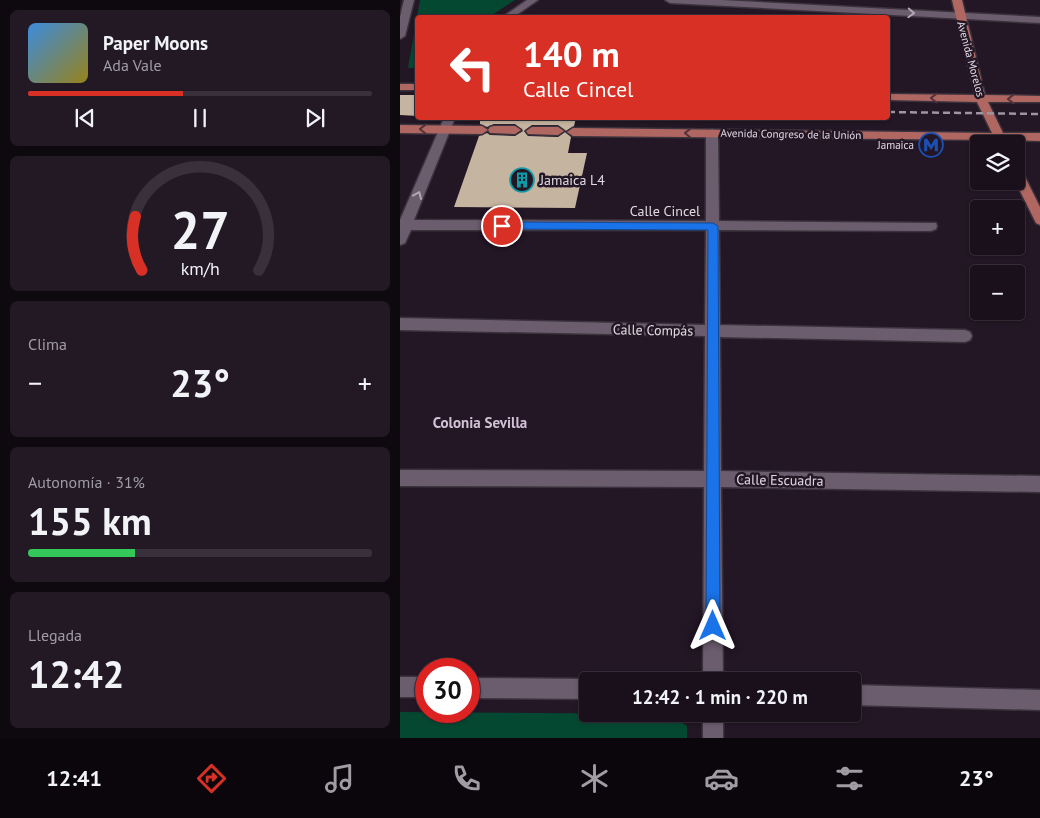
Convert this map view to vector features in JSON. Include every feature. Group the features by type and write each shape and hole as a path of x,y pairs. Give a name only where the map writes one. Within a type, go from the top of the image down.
{"main road":[{"name":"Avenida Morelos","path":"956,0 981,99 999,135"},
{"path":"400,87 415,87"},
{"path":"890,97 1040,99"},
{"path":"400,129 447,123 482,130"},
{"path":"494,130 515,130"},
{"path":"532,131 558,131"},
{"name":"Avenida Congreso de la Unión","path":"573,132 712,133 970,139"},
{"name":"Avenida Congreso de la Unión","path":"1025,138 1040,137"},
{"path":"1025,189 1040,220"}],"street":[{"path":"401,30 409,0"},
{"path":"509,15 533,0"},
{"path":"670,0 1040,20"},
{"path":"400,240 403,225 447,123"},
{"path":"712,133 713,672"},
{"name":"Calle Cincel","path":"403,225 930,226"},
{"name":"Calle Compás","path":"400,324 965,336"},
{"name":"Calle Escuadra","path":"400,478 713,479 1040,484"},
{"path":"400,687 415,687"},
{"path":"480,688 579,689"},
{"path":"861,695 1040,700"},
{"path":"713,722 713,738"}],"green space":[{"path":"420,0 515,0 492,15 417,15"},
{"path":"415,28 415,68 408,68"},
{"path":"400,712 415,712 415,723 480,723 480,713 579,713 579,722 681,722 687,726 687,738 400,738"}],"building":[{"path":"400,95 415,95 415,116 400,115"},
{"name":"Jamaica L4","path":"480,120 576,120 574,126 566,131 558,125 532,125 524,131 528,136 558,137 565,132 571,137 568,153 587,153 575,208 454,207 479,136 487,133 490,135 515,136 523,131 515,124 494,124 487,127 480,124"}],"railway":[{"path":"890,112 1040,114"}],"place":[{"name":"Jamaica","path":"931,145"},
{"name":"Jamaica L4","path":"522,180"}],"district":[{"name":"Colonia Sevilla","path":"480,422"}],"route":[{"path":"502,226 713,226 713,626"}]}
